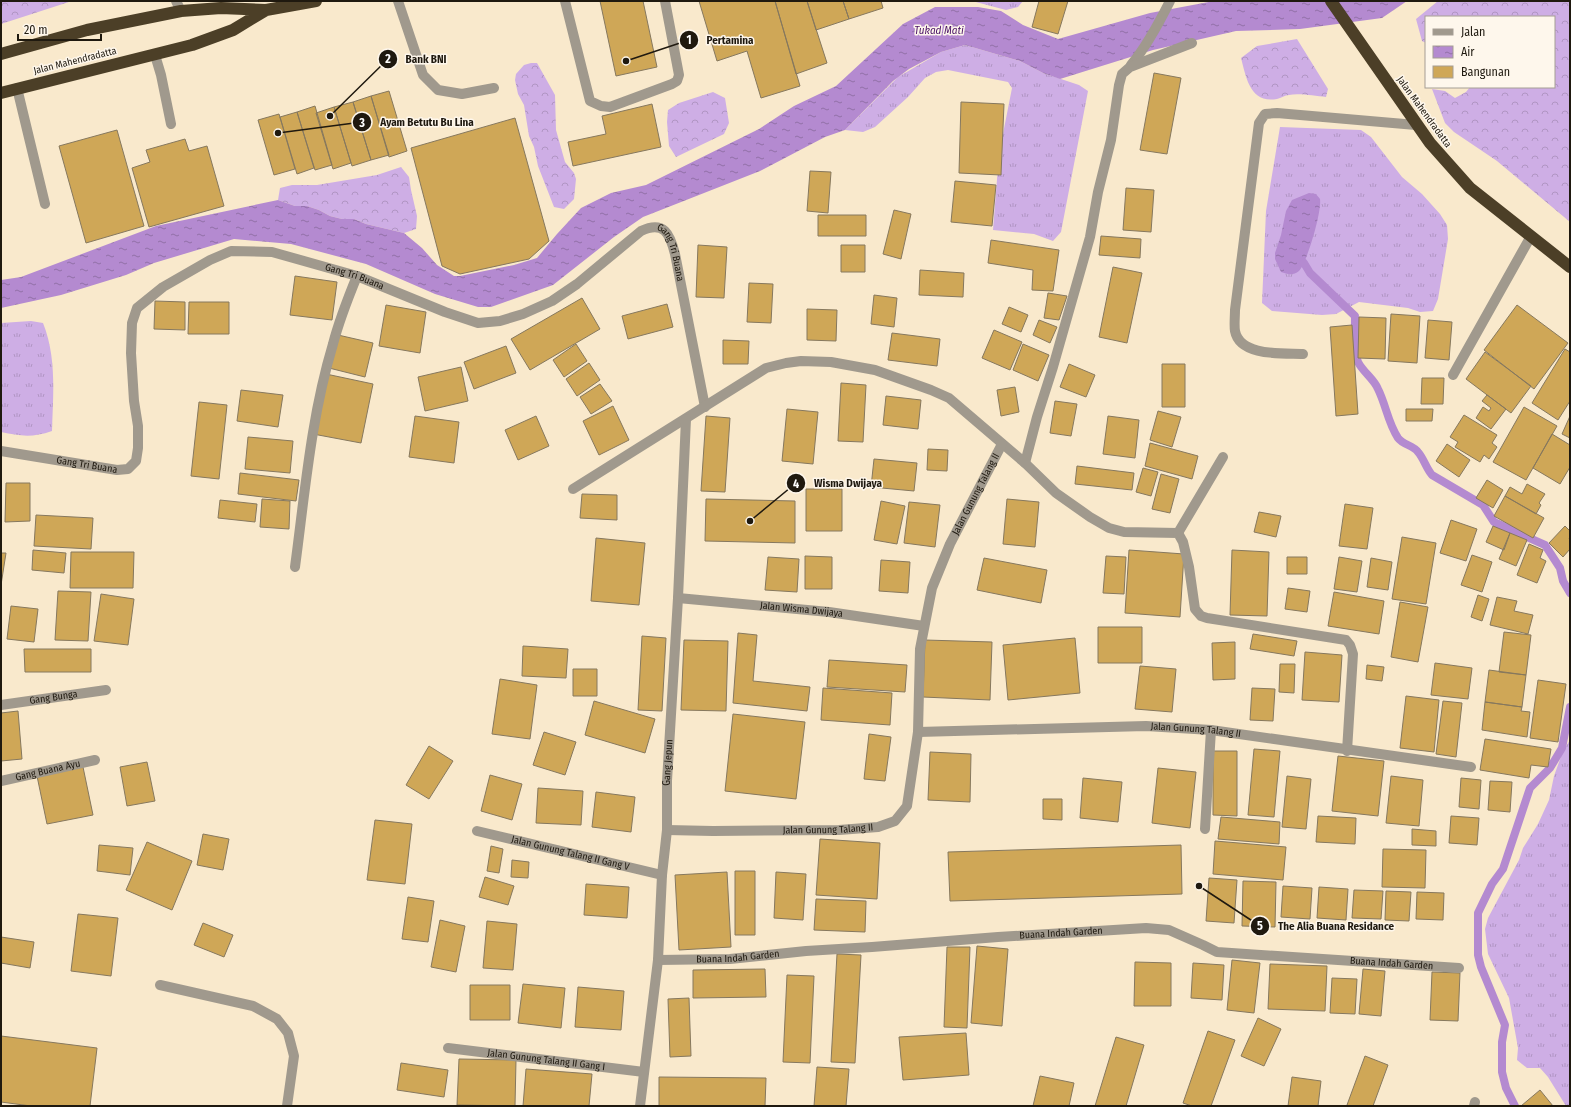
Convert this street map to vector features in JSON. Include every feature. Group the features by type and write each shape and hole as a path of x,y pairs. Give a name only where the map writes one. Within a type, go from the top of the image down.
{"highway":[{"name":"Jalan Mahendradatta","path":"1,54 178,6 219,4 266,10 316,1"},
{"name":"Jalan Mahendradatta","path":"1331,1 1416,125 1470,188 1570,267"},
{"name":"Jalan Mahendradatta","path":"1,93 16,88 192,46 233,30 266,10"}],"street":[{"path":"398,1 423,76 438,90 462,94 494,88"},
{"path":"565,1 590,101 601,106 610,107 672,84 679,75 665,1"},
{"path":"1025,463 1090,237 1098,192 1111,140 1122,74 1140,55 1170,1"},
{"path":"1130,67 1192,43"},
{"path":"155,55 161,75 171,124"},
{"path":"16,88 46,204"},
{"path":"1303,354 1255,351 1244,346 1235,332 1235,310 1259,123 1265,114 1277,113 1416,125"},
{"name":"Gang Tri Buana","path":"1,451 117,470 128,469 136,461 138,448 138,426 134,401 131,353 132,323 137,308 163,287 210,260 231,252 272,252 357,276 445,312 478,323 500,321 523,314 552,301 577,284 641,231 650,227 662,228 668,234 675,254 704,407"},
{"path":"1453,375 1531,236"},
{"path":"296,566 311,444 322,389 332,345 357,276"},
{"path":"573,489 766,368 793,362 831,362 875,370 898,377 949,398 1025,463 1056,493 1090,517 1109,528 1124,532 1178,533"},
{"name":"Gang Jepun","path":"640,1106 658,960 662,875 667,830 667,781 678,598 686,419"},
{"name":"Jalan Gunung Talang II","path":"667,830 838,830 878,827 895,821 907,806 918,732 920,649 932,588 950,544 1002,444"},
{"path":"1178,533 1223,457"},
{"path":"1178,533 1183,542 1189,567 1195,609 1201,616 1346,640 1350,645 1353,654 1347,751"},
{"name":"Jalan Wisma Dwijaya","path":"678,598 829,612 924,626"},
{"name":"Gang Bunga","path":"1,706 106,690"},
{"name":"Jalan Gunung Talang II","path":"918,732 1146,726 1211,730 1471,768"},
{"path":"1205,829 1211,730"},
{"name":"Gang Buana Ayu","path":"1,781 95,760"},
{"name":"Jalan Gunung Talang II Gang V","path":"477,831 662,875"},
{"name":"Buana Indah Garden","path":"658,960 730,959 806,951 1146,928 1170,930 1217,952 1459,968"},
{"path":"160,985 253,1006 277,1019 288,1033 294,1056 287,1106"},
{"name":"Jalan Gunung Talang II Gang I","path":"448,1048 644,1072"}],"green space":[{"path":"1,1 72,1 1,24"},
{"path":"972,1 1023,1 1018,7 1006,10"},
{"path":"1438,1 1570,1 1570,222 1497,161 1454,132 1445,123 1432,89 1445,91 1455,98 1466,92 1469,88 1555,88 1555,16 1425,16 1425,42 1422,41 1416,19"},
{"path":"1297,39 1328,89 1326,97 1297,94 1288,95 1277,99 1268,99 1255,93 1247,81 1241,58 1257,46"},
{"path":"965,45 1020,61 1043,73 1079,85 1088,91 1061,232 1053,241 1034,234 993,230 999,154 1012,88 1008,82 948,70 936,72 925,78 908,97 875,127 863,132 845,130 898,77 941,52"},
{"path":"537,63 555,95 556,130 565,162 574,173 576,179 574,199 564,209 554,207 538,166 534,147 529,136 524,105 518,94 515,80 516,74 524,65"},
{"path":"713,92 725,98 729,123 724,134 676,157 669,146 667,122 668,110 679,103"},
{"path":"1280,127 1361,130 1371,137 1402,177 1422,194 1440,214 1447,225 1448,239 1438,299 1433,311 1420,312 1408,308 1359,302 1336,314 1322,315 1272,311 1262,303 1266,211"},
{"path":"401,167 409,177 417,216 416,229 404,233 366,224 354,219 342,219 330,216 307,206 295,206 278,200 280,188 292,185 317,185 377,175"},
{"path":"31,321 43,323 50,350 53,377 52,431 38,435 14,435 1,432 1,323"},
{"path":"1570,740 1570,1106 1566,1106 1548,1077 1540,1068 1527,1068 1517,1060 1518,1048 1509,998 1488,954 1485,929 1488,918 1519,860 1523,848 1538,824 1549,800 1554,776 1563,751"}],"water":[{"name":"Tukad Mati","path":"1214,1 1407,1 1382,18 1300,29 1236,31 1153,50 1060,79 1043,73 1020,61 965,45 941,52 909,69 893,81 845,130 825,137 760,171 643,217 614,237 553,285 491,307 478,307 435,294 366,264 291,244 234,239 154,263 126,275 61,295 1,308 1,280 21,277 156,226 278,200 295,206 307,206 330,216 342,219 354,219 366,224 404,233 422,248 437,265 454,276 514,265 537,258 581,208 611,193 646,185 759,129 794,106 836,86 903,24 935,7 978,7 1001,11 1023,25 1058,39 1150,13"},
{"path":"1309,193 1316,194 1320,199 1319,214 1310,248 1302,266 1297,273 1288,274 1281,272 1275,259 1275,253 1281,235 1286,211 1292,200"}],"building":[{"path":"600,1 643,1 657,67 616,76"},
{"path":"699,1 775,1 800,86 761,98 747,51 717,61"},
{"path":"775,1 807,1 827,63 796,74"},
{"path":"807,1 843,1 849,19 816,30"},
{"path":"843,1 881,1 883,8 849,19"},
{"path":"1039,1 1068,1 1058,34 1032,27"},
{"path":"1154,73 1181,78 1167,154 1140,150"},
{"path":"389,91 407,151 389,157 371,96"},
{"path":"371,96 389,155 371,160 353,102"},
{"path":"353,102 371,160 352,166 334,107"},
{"path":"961,102 1004,104 1001,175 959,173"},
{"path":"652,104 661,147 573,166 568,142 606,134 602,116"},
{"path":"315,106 332,165 315,170 297,112"},
{"path":"334,107 351,163 333,169 316,113"},
{"path":"297,112 314,168 297,174 280,117"},
{"path":"279,114 295,169 274,175 258,120"},
{"path":"515,118 549,241 529,259 460,274 442,266 411,148"},
{"path":"117,130 144,226 86,243 59,146"},
{"path":"185,139 189,151 207,146 224,206 149,227 132,168 150,162 146,150"},
{"path":"810,171 831,172 828,213 807,211"},
{"path":"955,181 996,185 992,226 951,222"},
{"path":"1126,188 1154,190 1151,232 1123,230"},
{"path":"894,210 911,214 901,259 883,254"},
{"path":"818,215 866,215 866,236 818,236"},
{"path":"1101,236 1141,239 1140,258 1099,255"},
{"path":"991,240 1059,250 1053,291 1032,290 1033,270 988,263"},
{"path":"698,245 727,247 724,298 696,297"},
{"path":"841,245 865,245 865,272 841,272"},
{"path":"1113,267 1142,273 1127,343 1099,337"},
{"path":"920,270 964,273 963,297 919,295"},
{"path":"295,276 337,282 332,320 290,315"},
{"path":"749,283 773,284 771,323 747,322"},
{"path":"1048,293 1067,296 1059,320 1044,318"},
{"path":"874,295 897,298 894,327 871,324"},
{"path":"582,298 600,329 530,370 511,339"},
{"path":"155,301 185,302 185,330 154,329"},
{"path":"189,302 229,302 229,334 188,334"},
{"path":"667,304 673,327 628,339 622,316"},
{"path":"386,305 426,312 420,353 379,346"},
{"path":"1517,305 1568,343 1534,389 1484,350"},
{"path":"1009,307 1028,315 1021,332 1002,324"},
{"path":"807,309 837,310 836,341 807,340"},
{"path":"1391,314 1420,316 1417,363 1388,361"},
{"path":"1359,317 1386,318 1385,359 1358,358"},
{"path":"1039,320 1057,327 1050,343 1033,335"},
{"path":"1428,320 1452,322 1449,360 1425,358"},
{"path":"1352,325 1358,414 1336,416 1330,327"},
{"path":"994,330 1022,342 1010,370 982,358"},
{"path":"892,333 940,339 937,366 888,360"},
{"path":"338,335 373,343 365,377 329,368"},
{"path":"723,340 749,341 748,364 723,364"},
{"path":"576,344 587,361 564,377 553,360"},
{"path":"1023,344 1049,355 1038,381 1013,370"},
{"path":"506,346 516,373 474,389 464,362"},
{"path":"1565,349 1570,352 1570,401 1558,420 1532,403"},
{"path":"1485,352 1531,386 1511,413 1466,379"},
{"path":"589,363 600,380 577,396 566,379"},
{"path":"1069,364 1095,375 1086,397 1060,387"},
{"path":"1162,364 1185,364 1185,407 1162,407"},
{"path":"461,367 468,401 425,411 418,377"},
{"path":"326,374 373,384 361,443 313,434"},
{"path":"1422,378 1444,378 1443,404 1421,404"},
{"path":"841,383 866,385 863,442 838,441"},
{"path":"600,384 612,401 591,414 580,397"},
{"path":"1015,387 1019,412 1001,416 997,390"},
{"path":"241,390 283,395 278,427 237,421"},
{"path":"1487,395 1506,409 1491,429 1476,418 1483,407 1489,411 1491,408 1482,401"},
{"path":"886,396 921,400 918,429 883,425"},
{"path":"1055,401 1077,404 1071,436 1050,433"},
{"path":"199,402 227,405 219,479 191,476"},
{"path":"613,406 629,440 599,455 583,421"},
{"path":"1524,407 1557,426 1526,480 1493,462"},
{"path":"787,409 818,412 813,464 782,461"},
{"path":"1406,409 1433,409 1432,421 1406,421"},
{"path":"1158,411 1181,417 1172,447 1150,440"},
{"path":"1464,415 1497,435 1492,443 1497,447 1489,459 1484,455 1480,462 1455,447 1458,442 1450,437"},
{"path":"415,416 459,422 454,463 409,457"},
{"path":"536,416 549,446 518,460 505,430"},
{"path":"706,416 730,418 725,492 701,491"},
{"path":"1108,416 1139,420 1135,458 1103,454"},
{"path":"1570,416 1570,438 1562,434"},
{"path":"1552,434 1570,445 1570,467 1560,484 1533,468"},
{"path":"248,437 293,441 290,473 245,469"},
{"path":"1150,443 1198,456 1192,479 1145,466"},
{"path":"1447,444 1470,460 1459,477 1436,461"},
{"path":"928,449 948,450 947,471 927,470"},
{"path":"874,459 917,463 914,491 871,487"},
{"path":"1077,466 1134,473 1132,490 1075,484"},
{"path":"1143,468 1158,472 1151,496 1136,492"},
{"path":"240,473 299,480 296,501 238,494"},
{"path":"1161,474 1179,479 1170,513 1152,509"},
{"path":"1487,480 1503,490 1493,508 1476,498"},
{"path":"6,483 30,483 30,521 5,522"},
{"path":"1527,484 1545,494 1539,503 1541,505 1536,514 1505,496 1510,487 1522,494"},
{"path":"806,489 842,489 842,531 806,531"},
{"path":"582,494 617,495 617,520 580,518"},
{"path":"1505,496 1544,518 1533,538 1494,516"},
{"path":"262,499 290,501 289,529 260,527"},
{"path":"706,499 795,501 795,543 705,541"},
{"path":"1007,499 1039,502 1035,547 1003,544"},
{"path":"220,500 257,504 255,522 218,518"},
{"path":"881,501 905,506 897,544 874,540"},
{"path":"909,502 940,505 935,547 904,543"},
{"path":"1345,504 1373,508 1367,549 1339,546"},
{"path":"1259,512 1281,516 1276,537 1254,532"},
{"path":"36,515 93,518 91,549 34,546"},
{"path":"1451,520 1477,529 1466,561 1440,553"},
{"path":"1493,526 1510,533 1504,550 1486,542"},
{"path":"1565,526 1570,531 1570,549 1563,557 1549,543"},
{"path":"1510,533 1527,540 1516,566 1499,559"},
{"path":"1402,537 1436,543 1426,604 1392,599"},
{"path":"596,538 645,543 639,605 591,601"},
{"path":"1529,544 1543,550 1540,558 1546,561 1537,583 1517,575"},
{"path":"33,550 66,553 64,573 32,570"},
{"path":"1129,550 1184,554 1180,617 1125,613"},
{"path":"1232,550 1269,552 1267,616 1230,615"},
{"path":"71,552 134,552 133,588 70,588"},
{"path":"1,553 6,553 1,585"},
{"path":"1472,555 1492,562 1482,592 1461,585"},
{"path":"805,556 832,557 832,589 805,589"},
{"path":"1106,556 1126,557 1124,594 1103,593"},
{"path":"768,557 799,559 797,592 765,590"},
{"path":"1287,557 1307,557 1307,574 1287,574"},
{"path":"1339,557 1362,561 1357,592 1334,589"},
{"path":"984,558 1047,570 1041,603 977,590"},
{"path":"1371,558 1392,562 1388,590 1367,587"},
{"path":"881,560 910,562 908,593 879,591"},
{"path":"1288,588 1310,591 1307,612 1285,609"},
{"path":"58,591 91,592 88,641 55,640"},
{"path":"1334,592 1384,601 1379,634 1328,626"},
{"path":"101,594 134,599 128,645 94,641"},
{"path":"1478,595 1489,599 1482,621 1471,617"},
{"path":"1497,597 1517,601 1514,611 1533,615 1528,634 1490,625"},
{"path":"1400,602 1428,607 1418,662 1391,657"},
{"path":"11,606 38,609 34,642 7,639"},
{"path":"1098,627 1142,627 1142,663 1098,663"},
{"path":"1504,632 1531,635 1526,675 1499,672"},
{"path":"738,633 757,635 753,681 810,687 807,711 733,703"},
{"path":"1253,634 1297,641 1294,656 1250,649"},
{"path":"642,636 666,638 662,711 638,710"},
{"path":"1075,638 1080,693 1008,700 1003,645"},
{"path":"684,640 728,641 726,711 681,710"},
{"path":"925,640 992,642 990,700 923,697"},
{"path":"1235,642 1235,679 1213,680 1212,643"},
{"path":"523,646 568,649 566,678 522,676"},
{"path":"24,649 91,649 91,672 25,672"},
{"path":"1305,652 1342,655 1339,702 1302,700"},
{"path":"829,660 907,665 905,692 827,687"},
{"path":"1435,663 1472,668 1468,699 1431,695"},
{"path":"1280,664 1295,664 1294,693 1279,692"},
{"path":"1367,665 1384,667 1382,681 1366,679"},
{"path":"1140,666 1176,669 1172,712 1135,709"},
{"path":"573,669 597,669 597,696 573,696"},
{"path":"1489,670 1526,675 1522,707 1485,702"},
{"path":"500,679 537,685 530,739 492,734"},
{"path":"1538,680 1566,684 1558,742 1530,738"},
{"path":"823,688 892,693 890,725 821,720"},
{"path":"1252,688 1275,689 1273,721 1250,720"},
{"path":"1406,696 1439,700 1434,752 1400,748"},
{"path":"594,701 655,719 645,753 585,735"},
{"path":"1443,701 1462,703 1456,757 1436,754"},
{"path":"1485,702 1522,707 1521,711 1530,712 1527,737 1482,730"},
{"path":"18,711 22,759 1,761 1,713"},
{"path":"733,714 805,722 796,799 725,791"},
{"path":"544,732 576,742 565,775 533,765"},
{"path":"869,734 891,737 885,781 864,779"},
{"path":"1485,739 1551,749 1548,767 1531,765 1529,778 1480,770"},
{"path":"429,746 453,761 429,799 406,785"},
{"path":"1254,749 1280,751 1274,817 1248,815"},
{"path":"1213,751 1237,751 1237,816 1213,815"},
{"path":"930,752 971,754 970,802 928,800"},
{"path":"1338,756 1384,761 1378,816 1332,811"},
{"path":"147,762 155,801 127,806 120,767"},
{"path":"83,767 93,815 47,824 37,776"},
{"path":"1158,768 1196,772 1190,828 1152,823"},
{"path":"490,775 522,784 512,820 481,811"},
{"path":"1287,776 1311,779 1306,829 1282,827"},
{"path":"1391,776 1423,780 1419,826 1386,823"},
{"path":"1083,778 1122,782 1118,822 1080,818"},
{"path":"1461,778 1481,780 1479,809 1459,807"},
{"path":"1490,781 1512,782 1510,812 1488,810"},
{"path":"538,788 583,791 581,825 536,823"},
{"path":"596,792 635,797 631,832 592,827"},
{"path":"1043,799 1062,799 1062,820 1043,819"},
{"path":"1318,816 1356,818 1355,844 1316,842"},
{"path":"1451,816 1479,818 1477,845 1449,843"},
{"path":"1221,817 1280,822 1279,844 1218,839"},
{"path":"375,820 412,824 405,884 367,880"},
{"path":"1412,829 1436,831 1436,846 1412,845"},
{"path":"203,834 229,839 223,870 197,865"},
{"path":"820,839 880,843 877,899 816,895"},
{"path":"1215,841 1286,847 1283,880 1213,874"},
{"path":"147,842 192,861 172,910 126,890"},
{"path":"99,845 133,848 130,875 97,871"},
{"path":"1181,845 1182,894 950,901 948,852"},
{"path":"491,846 503,849 499,873 487,871"},
{"path":"1383,849 1426,850 1425,888 1382,887"},
{"path":"512,860 529,862 528,878 511,877"},
{"path":"735,871 755,871 755,935 735,935"},
{"path":"727,872 731,947 679,950 675,875"},
{"path":"776,872 806,874 803,920 774,918"},
{"path":"485,877 514,886 508,905 479,897"},
{"path":"1209,878 1237,880 1234,923 1206,921"},
{"path":"1243,881 1276,882 1275,927 1242,926"},
{"path":"586,884 629,887 627,918 584,915"},
{"path":"1283,886 1312,888 1310,919 1281,917"},
{"path":"1319,887 1348,889 1346,920 1317,918"},
{"path":"1354,890 1383,891 1381,919 1352,918"},
{"path":"1386,891 1411,892 1409,921 1385,920"},
{"path":"1417,892 1444,893 1443,920 1416,919"},
{"path":"408,897 434,901 428,942 402,939"},
{"path":"816,899 866,901 865,932 814,930"},
{"path":"78,914 118,918 111,976 71,971"},
{"path":"440,920 465,926 456,972 431,967"},
{"path":"487,921 517,924 513,970 483,968"},
{"path":"203,923 233,935 224,957 194,945"},
{"path":"1,937 34,942 30,968 1,963"},
{"path":"977,946 1008,949 1002,1026 971,1023"},
{"path":"947,947 970,947 967,1028 944,1027"},
{"path":"837,954 861,955 855,1063 831,1062"},
{"path":"1232,960 1260,963 1254,1013 1227,1010"},
{"path":"1135,962 1171,963 1171,1006 1134,1006"},
{"path":"1193,963 1224,965 1222,1000 1191,998"},
{"path":"1270,964 1327,966 1325,1011 1268,1009"},
{"path":"765,969 766,997 693,998 693,970"},
{"path":"1363,969 1385,971 1381,1016 1359,1014"},
{"path":"1432,972 1460,973 1458,1021 1430,1020"},
{"path":"787,975 814,976 810,1063 783,1062"},
{"path":"1332,978 1357,979 1355,1014 1330,1013"},
{"path":"523,984 565,988 561,1028 518,1023"},
{"path":"470,985 510,985 510,1020 470,1020"},
{"path":"578,987 624,991 621,1030 575,1027"},
{"path":"689,998 691,1056 670,1057 668,999"},
{"path":"1258,1018 1281,1029 1264,1066 1241,1056"},
{"path":"1208,1031 1235,1040 1211,1106 1192,1106 1183,1103"},
{"path":"966,1033 969,1075 903,1080 899,1037"},
{"path":"1,1036 97,1048 90,1106 31,1106 1,1102"},
{"path":"1116,1037 1144,1045 1126,1106 1095,1106"},
{"path":"1365,1056 1388,1065 1373,1106 1349,1106 1347,1105"},
{"path":"459,1059 516,1060 515,1106 457,1105"},
{"path":"401,1063 448,1070 444,1097 397,1090"},
{"path":"817,1067 849,1069 846,1106 814,1106"},
{"path":"526,1069 592,1074 589,1106 523,1106"},
{"path":"1040,1076 1074,1083 1069,1106 1033,1106"},
{"path":"659,1077 766,1078 765,1106 659,1106"},
{"path":"1292,1077 1321,1081 1318,1106 1288,1106"},
{"path":"1540,1090 1553,1106 1521,1106"}],"waterway":[{"path":"1304,263 1310,273 1355,316 1355,346 1358,362 1376,385 1398,438 1416,450 1432,475 1483,505 1494,522 1545,545 1560,568 1563,581 1570,593"},
{"path":"1515,1106 1506,1088 1502,1072 1502,1042 1505,1025 1481,967 1478,955 1478,913 1492,884 1503,869 1530,788 1550,768 1562,748 1570,707"}],"place":[{"name":"Pertamina","path":"626,61"},
{"name":"Bank BNI","path":"330,116"},
{"name":"Ayam Betutu Bu Lina","path":"278,133"},
{"name":"Wisma Dwijaya","path":"750,521"},
{"name":"The Alia Buana Residance","path":"1199,886"}]}
